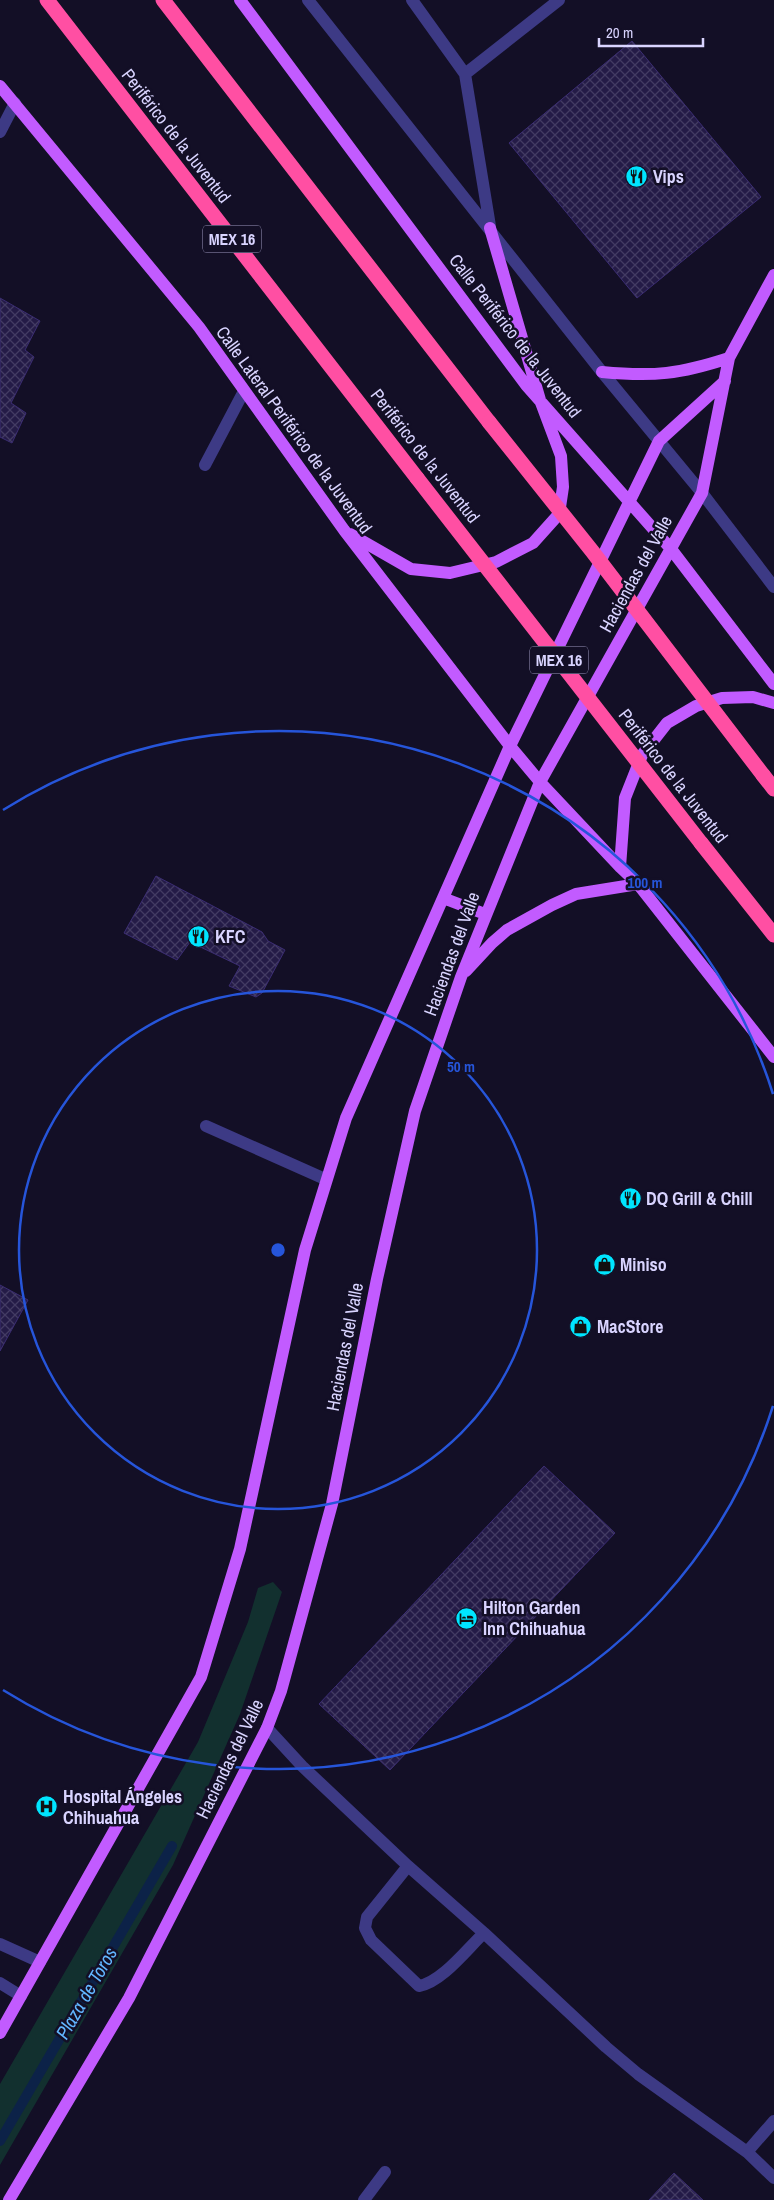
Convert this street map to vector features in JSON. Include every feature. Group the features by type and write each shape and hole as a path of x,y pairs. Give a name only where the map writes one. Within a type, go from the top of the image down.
{"highway":[{"name":"Periférico de la Juventud","path":"47,0 774,935"},
{"path":"163,0 774,789"}],"main road":[{"name":"Calle Periférico de la Juventud","path":"240,0 526,385 671,549 774,684"},
{"path":"0,86 14,104"},
{"name":"Calle Lateral Periférico de la Juventud","path":"14,104 199,327 344,530 510,746 540,782"},
{"path":"344,530 411,569 450,573 496,562 533,543 559,514 563,486 561,456 540,400 490,228"},
{"name":"Haciendas del Valle","path":"9,2200 128,1998 267,1728 281,1691 332,1504 377,1279 415,1111 461,977 540,782 702,493 729,358 774,276"},
{"path":"602,372 633,375 664,374 695,369 729,358"},
{"path":"659,441 725,381"},
{"name":"Haciendas del Valle","path":"0,2033 201,1677 240,1549 305,1250 325,1179 346,1118 510,746 659,441"},
{"path":"620,867 625,798 642,755 667,723 696,706 722,698 753,697 774,703"},
{"path":"540,782 638,884 774,1057"},
{"path":"461,977 492,943 526,918 576,894 638,884"},
{"path":"443,898 485,914"}],"street":[{"path":"308,0 602,372 702,493 774,587"},
{"path":"412,0 465,74 490,228"},
{"path":"465,74 559,0"},
{"path":"0,132 14,104"},
{"path":"205,465 244,391"},
{"path":"206,1126 325,1179"},
{"path":"267,1728 302,1766 408,1866 484,1932 618,2058 656,2088 747,2152 774,2178"},
{"path":"408,1866 367,1917 365,1928 370,1940 419,1986 426,1985 438,1978 484,1932"},
{"path":"0,1944 40,1962"},
{"path":"0,1983 21,1996"},
{"path":"747,2152 774,2121"},
{"path":"364,2200 385,2172"}],"green space":[{"path":"273,1582 282,1592 240,1714 173,1865 0,2165 0,2084 198,1742 248,1622 258,1588"}],"building":[{"path":"632,41 761,197 637,298 509,143"},
{"path":"0,298 40,321 25,350 34,357 11,403 26,413 12,443 0,437"},
{"name":"KFC","path":"156,876 262,932 268,941 285,950 262,993 256,997 229,986 240,966 190,942 177,960 124,933"},
{"path":"0,1285 28,1300 0,1351"},
{"name":"Hilton Garden Inn Chihuahua","path":"544,1466 615,1533 390,1770 319,1704"},
{"path":"674,2173 703,2200 649,2200"}],"waterway":[{"name":"Plaza de Toros","path":"0,2141 172,1846"}],"place":[{"name":"Vips","path":"637,177"},
{"name":"KFC","path":"199,937"},
{"name":"DQ Grill & Chill","path":"630,1199"},
{"name":"Miniso","path":"604,1265"},
{"name":"MacStore","path":"581,1327"},
{"name":"Hilton Garden Inn Chihuahua","path":"467,1618"},
{"name":"Hospital Ángeles Chihuahua","path":"47,1807"}]}
